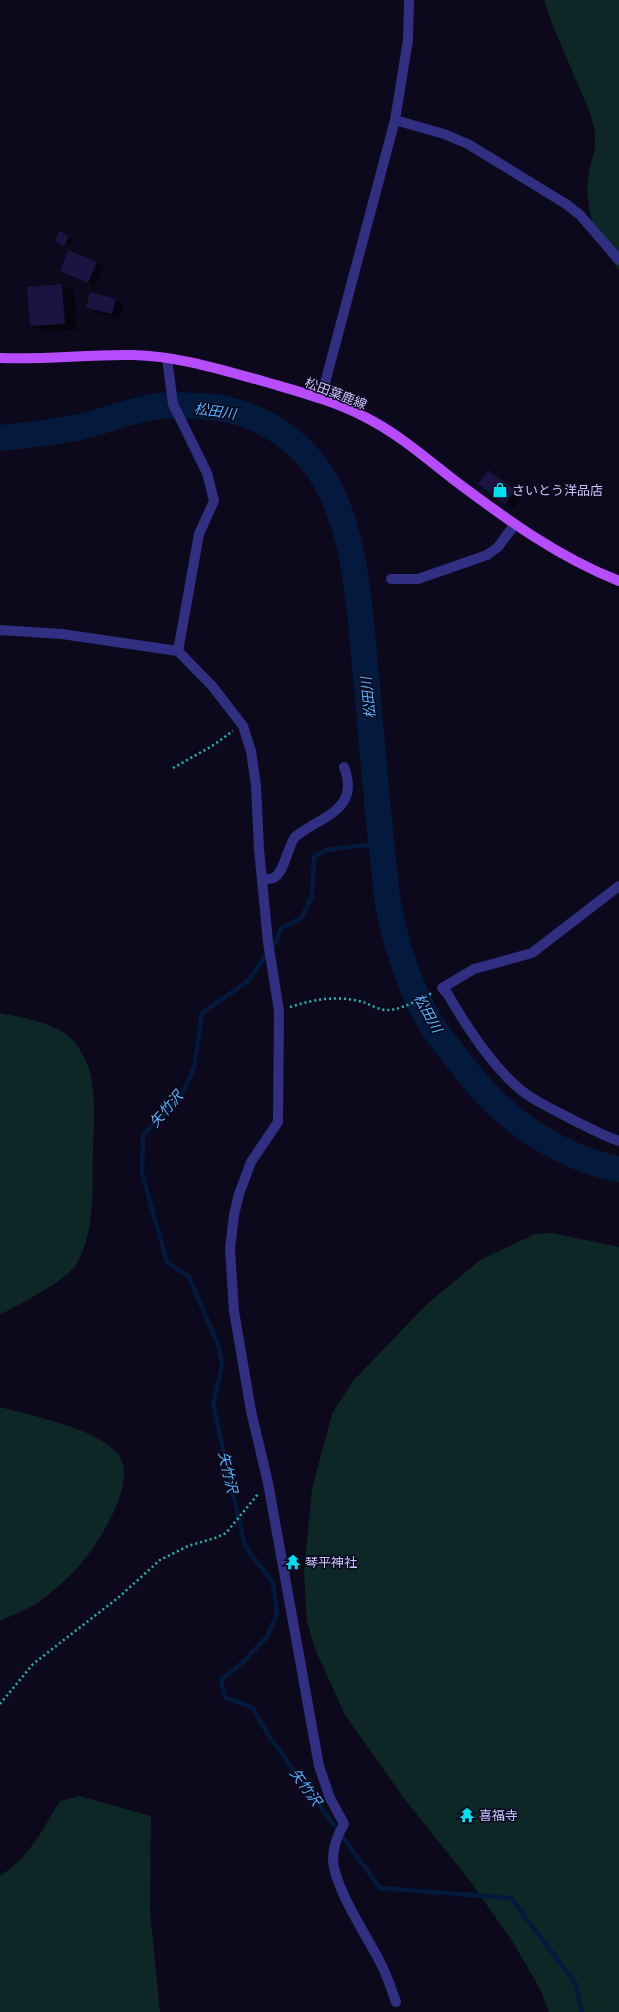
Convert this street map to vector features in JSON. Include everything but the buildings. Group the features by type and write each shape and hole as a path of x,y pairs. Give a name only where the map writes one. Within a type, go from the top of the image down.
{"main road":[{"name":"松田葉鹿線","path":"0,358 48,359 132,355 167,358 199,363 321,398 366,417 392,434 515,524 572,560 619,581"}],"street":[{"path":"321,398 338,330 353,283 395,120 408,40 408,0"},
{"path":"395,120 444,134 468,144 566,204 580,215 619,260"},
{"path":"167,358 173,404 207,473 214,501 199,534 178,652"},
{"path":"391,580 418,579 487,555 498,547 515,524"},
{"path":"0,630 62,634 178,652 213,687 242,724 251,751 256,785 268,942 279,1011 278,1122 251,1162 234,1215 230,1249 234,1312 250,1411 268,1483 319,1766 330,1798 344,1824 338,1835 333,1859 336,1873 351,1908 381,1963 396,2002"},
{"path":"263,880 275,878 279,873 290,843 295,837 333,814 343,803 348,792 348,783 344,767"},
{"path":"619,886 532,954 474,969 442,988 447,993 471,1032 503,1071 525,1093 547,1107 601,1135 619,1141"}],"path":[{"path":"173,768 212,746 242,724"},
{"path":"279,1011 331,997 351,999 387,1011 396,1009 442,988"},
{"path":"0,1704 33,1664 119,1597 160,1560 188,1546 226,1533 268,1483"}],"green space":[{"path":"544,0 619,0 619,271 596,236 590,213 587,192 589,170 595,149 595,131 590,113 551,21"},
{"path":"0,1013 48,1025 58,1029 73,1040 83,1055 90,1072 94,1110 92,1206 90,1222 83,1250 72,1270 42,1292 0,1315"},
{"path":"552,1233 619,1247 619,2012 549,2012 541,1991 513,1942 470,1881 403,1797 345,1715 316,1651 307,1622 304,1573 312,1489 332,1414 353,1381 426,1305 480,1260 535,1234"},
{"path":"0,1407 63,1424 107,1444 117,1453 123,1464 124,1476 122,1490 111,1518 104,1531 80,1565 43,1599 0,1621"},
{"path":"79,1796 151,1816 150,1912 160,2012 0,2012 0,1876 10,1869 27,1852 60,1801"}],"waterway":[{"name":"松田川","path":"0,438 47,433 75,428 138,410 159,406 204,406 229,410 262,422 277,430 304,452 325,480 333,496 346,531 354,568 361,624 388,904 395,935 410,981 423,1010 435,1030 481,1088 497,1104 515,1120 554,1145 596,1163 619,1169"},
{"name":"矢竹沢","path":"382,843 326,850 314,857 312,896 302,917 281,929 276,941 248,981 202,1013 194,1068 180,1098 143,1135 142,1173 167,1262 189,1277 219,1347 222,1366 213,1404 245,1546 273,1583 277,1614 267,1637 243,1662 221,1680 225,1697 253,1708 269,1736 380,1888 511,1898 576,1984 582,2012"}],"place":[{"name":"さいとう洋品店","path":"500,490"},
{"name":"琴平神社","path":"293,1562"},
{"name":"喜福寺","path":"467,1815"}]}
